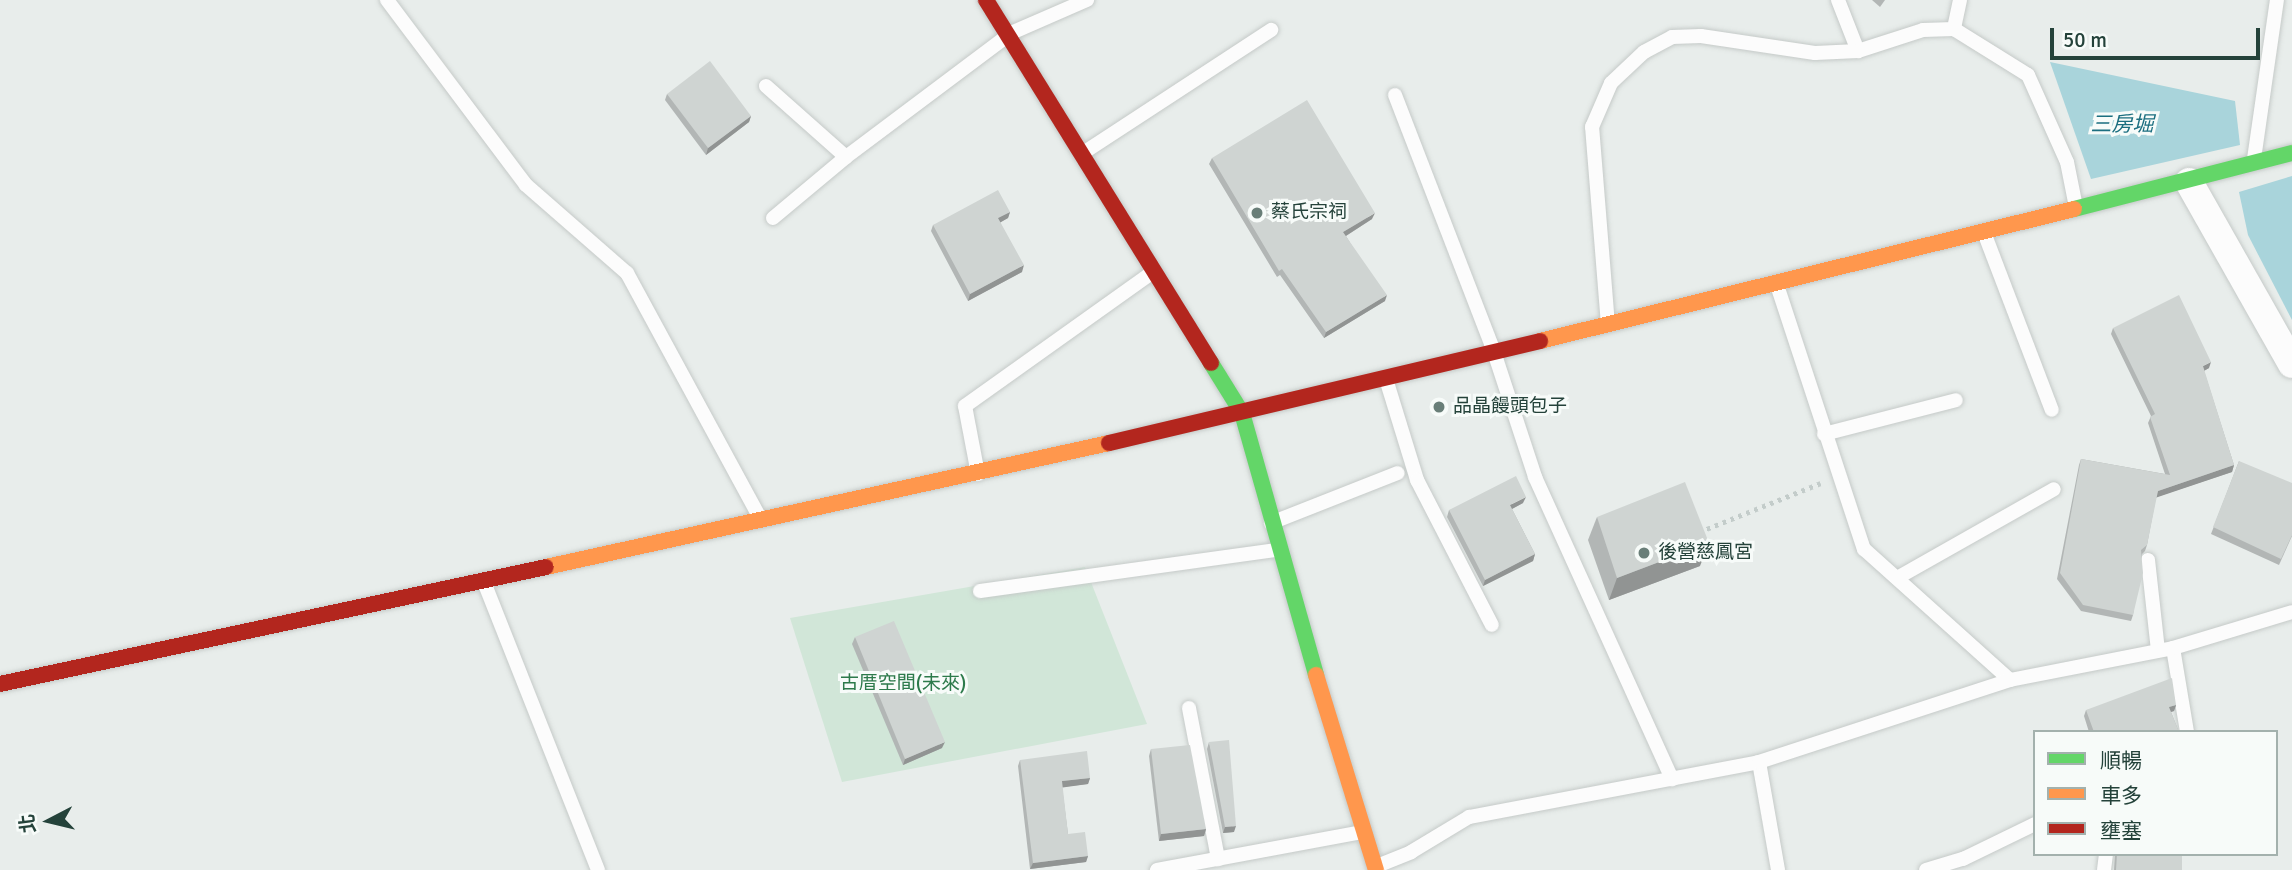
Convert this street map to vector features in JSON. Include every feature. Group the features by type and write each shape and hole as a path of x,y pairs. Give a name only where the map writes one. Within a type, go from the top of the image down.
{"street":[{"path":"986,0 1011,33 1242,413 1276,550 1367,831 1376,868"},
{"path":"0,684 483,578 979,474 1777,285 1983,230 2189,182 2292,153"},
{"path":"2189,182 2292,364"}],"lane":[{"path":"387,0 526,185 627,273 761,521"},
{"path":"773,218 846,157 1011,33 1087,0"},
{"path":"1838,0 1857,51"},
{"path":"1954,29 1959,0"},
{"path":"2254,164 2277,0"},
{"path":"1608,325 1592,127 1611,83 1644,52 1672,37 1702,36 1815,53 1857,51 1923,30 1954,29 2028,75 2067,162 2076,209"},
{"path":"1083,153 1271,30"},
{"path":"766,86 846,157"},
{"path":"1395,95 1494,352 1535,477 1672,779"},
{"path":"1983,230 2052,410"},
{"path":"979,474 965,407 1155,270"},
{"path":"1777,285 1864,549 2010,680"},
{"path":"1386,378 1417,480 1492,625"},
{"path":"1824,434 1956,400"},
{"path":"1270,524 1398,473"},
{"path":"1897,579 2054,489"},
{"path":"980,591 1276,550"},
{"path":"2148,560 2186,730"},
{"path":"483,578 598,870"},
{"path":"1376,868 1411,852 1469,817 1759,762 2010,680 2166,649 2292,612"},
{"path":"1189,708 1218,859"},
{"path":"1759,762 1778,870"},
{"path":"1926,870 1966,865 2033,825"},
{"path":"1157,870 1367,831"}],"path":[{"path":"1689,536 1838,476"}],"green space":[{"name":"古厝空間(未來)","path":"1085,567 1147,724 842,782 790,618"}],"water":[{"name":"三房堀","path":"2050,62 2235,101 2240,145 2091,179"},
{"path":"2292,176 2292,320 2248,235 2239,192"}],"building":[{"path":"710,61 751,116 708,148 667,94"},
{"path":"1307,100 1375,213 1343,232 1387,295 1326,332 1282,269 1279,271 1212,158"},
{"path":"998,190 1010,212 998,218 1024,265 970,294 933,225"},
{"path":"2179,295 2211,362 2203,366 2234,465 2158,491 2147,545 2141,550 2143,573 2133,615 2083,605 2060,573 2081,459 2170,475 2150,417 2155,414 2113,328"},
{"path":"2239,461 2292,483 2292,535 2281,559 2213,527"},
{"path":"1516,476 1526,497 1510,505 1535,554 1485,580 1449,510"},
{"name":"後營慈鳳宮","path":"1685,482 1709,543 1617,578 1597,517"},
{"path":"894,621 945,742 905,759 855,637"},
{"path":"2172,678 2176,705 2169,707 2178,730 2093,730 2086,710"},
{"path":"1229,740 1236,826 1225,827 1209,742"},
{"path":"1190,745 1206,829 1161,834 1151,749"},
{"path":"1087,751 1090,778 1062,781 1068,834 1085,832 1088,856 1033,863 1020,760"},
{"path":"2117,856 2182,856 2182,870 2116,870"}],"traffic: fast":[{"path":"2074,209 2292,153"},
{"path":"1211,363 1242,413 1316,675"}],"traffic: slow":[{"path":"1540,341 2074,209"},
{"path":"546,567 1109,443"},
{"path":"1316,675 1376,870"}],"traffic: jam":[{"path":"986,0 1211,363"},
{"path":"1109,443 1540,341"},
{"path":"0,684 546,567"}],"place":[{"name":"蔡氏宗祠","path":"1257,213"},
{"name":"品晶饅頭包子","path":"1439,407"},
{"name":"後營慈鳳宮","path":"1644,553"}]}
